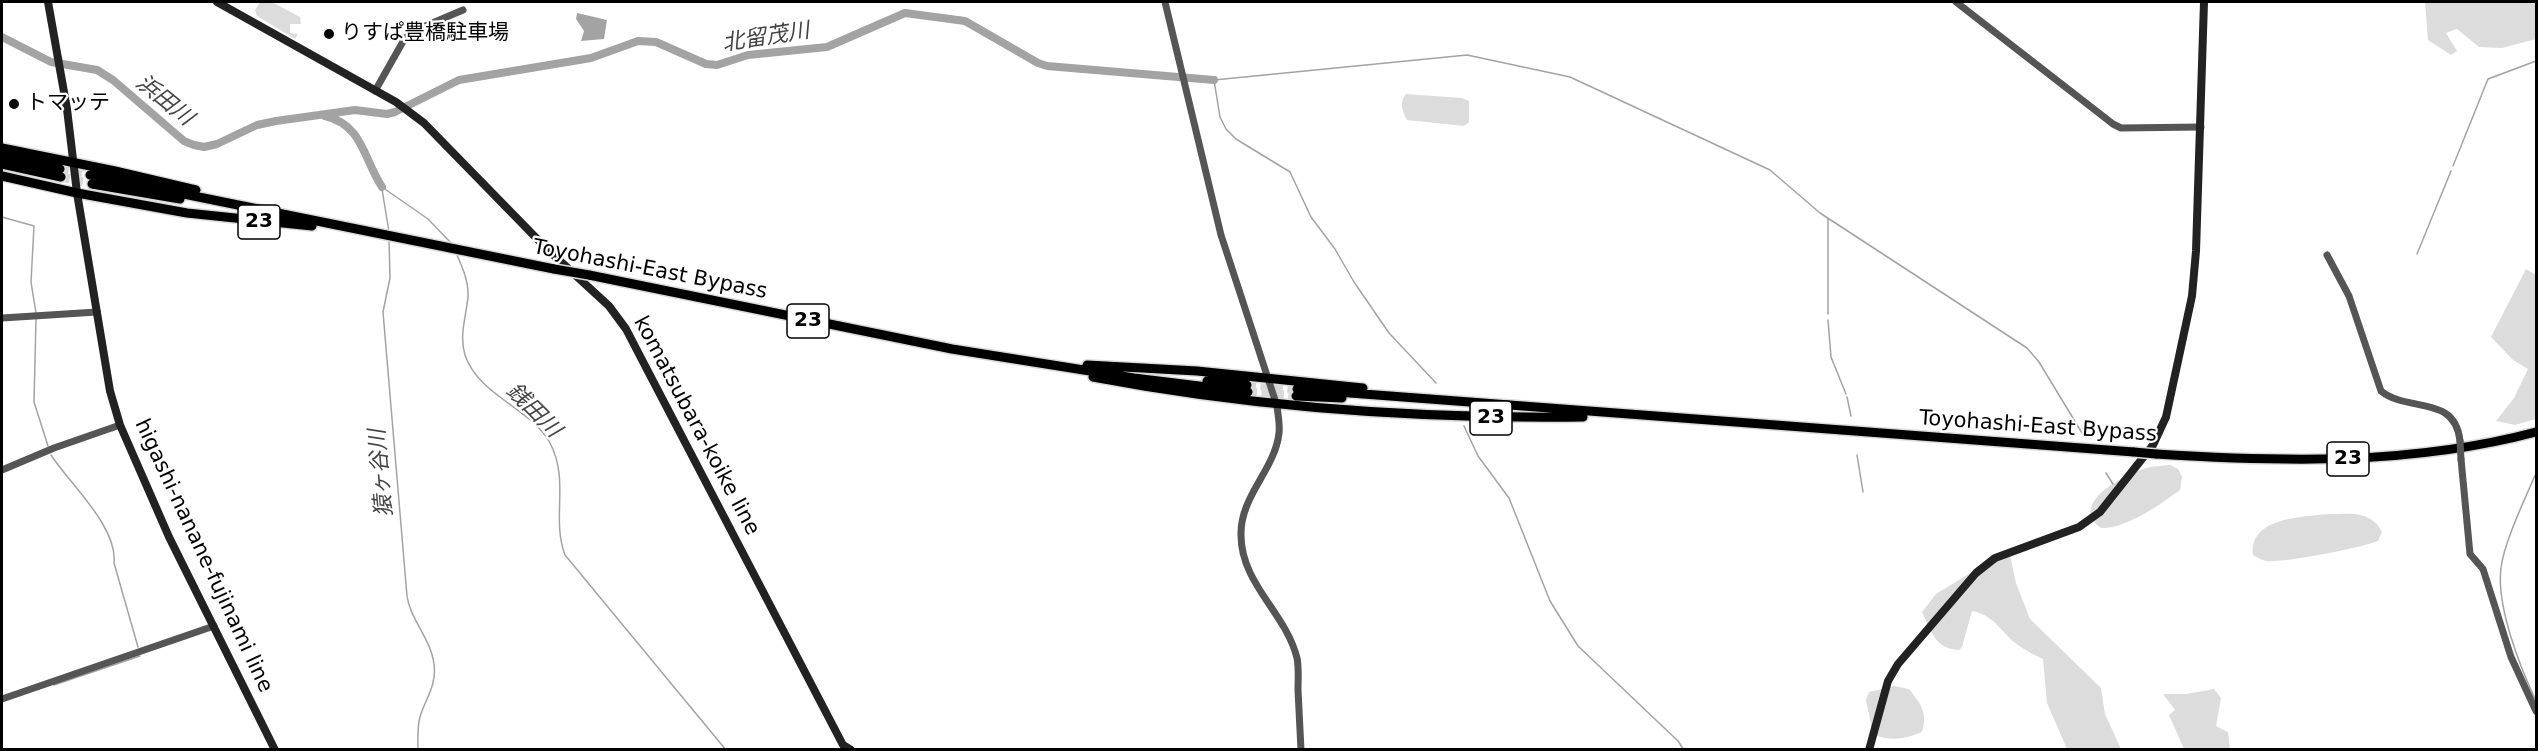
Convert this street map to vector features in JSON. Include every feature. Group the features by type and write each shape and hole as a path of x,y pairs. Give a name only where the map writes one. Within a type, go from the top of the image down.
{"highway":[{"name":"23","path":"2,148 244,202 279,214"},
{"path":"2,157 60,173 2,164"},
{"name":"23","path":"2,176 77,193 197,214 383,236"},
{"name":"Toyohashi-East Bypass","path":"91,179 589,275 887,338 988,355 1070,364 1248,389 1134,378 1029,360"},
{"name":"23","path":"988,355 1177,393 1277,406 1495,418 1641,416"},
{"name":"23","path":"1070,364 1197,371 1318,382 1461,401"},
{"name":"Toyohashi-East Bypass","path":"1536,408 1461,401 1296,392 2241,460 2371,458 2462,448 2536,432"}],"main road":[{"name":"higashi-nanane-fujinami line","path":"48,2 68,148 73,162 110,391 120,425 143,482 275,750"},
{"name":"komatsubara-koike line","path":"217,2 408,110 439,137 547,249 618,317 844,748 851,750"},
{"path":"1869,750 1888,681 1898,664 1976,573 1995,558 2079,527 2100,512 2153,445 2166,417 2192,296 2201,127 2204,2"}],"street":[{"path":"1164,2 1221,235 1277,406 1280,432 1278,441 1271,460 1244,511 1241,536 1246,563 1254,583 1288,637 1297,657 1301,750"},
{"path":"1956,2 2121,128 2201,127"},
{"path":"375,91 405,38 417,29 463,10"},
{"path":"2327,255 2352,303 2381,391 2396,400 2435,407 2444,412 2458,428 2470,554 2483,569 2511,657 2536,711"},
{"path":"2,318 97,312"},
{"path":"2,470 120,425"},
{"path":"2,699 214,627"}],"shaded area":[{"path":"260,2 272,2 300,17 301,24 290,24 290,33 298,34 295,39 257,16 255,10"},
{"path":"2425,2 2536,2 2536,39 2502,48 2479,47 2457,29 2446,33 2457,51 2451,55 2428,40"},
{"path":"577,13 607,20 604,39 581,41 584,31 576,19"},
{"path":"1406,94 1462,98 1469,101 1469,122 1464,126 1407,120 1402,107 1402,100"},
{"path":"2526,269 2536,275 2536,419 2515,425 2496,421 2514,398 2528,369 2513,360 2491,337"},
{"path":"2170,465 2178,469 2182,477 2180,490 2163,502 2143,515 2111,527 2101,528 2093,519 2091,509 2095,500 2113,483 2146,468"},
{"path":"2352,514 2366,517 2372,520 2382,532 2378,541 2289,560 2264,561 2253,555 2254,542 2268,526 2292,518"},
{"path":"2010,555 2016,583 2030,619 2101,688 2105,714 2121,749 2067,749 2047,703 2043,659 2014,642 1985,616 1972,611 1962,647 1959,650 1939,643 1931,632 1922,612 1936,594 1977,569"},
{"path":"1894,686 1909,689 1920,704 1924,714 1922,732 1897,739 1873,734 1866,700 1869,692"},
{"path":"2214,689 2221,698 2216,726 2228,732 2230,749 2184,749 2169,715 2175,710 2163,694 2186,694"}],"waterway":[{"name":"北留茂川","path":"2,37 51,62 97,70 113,80 184,141 204,147 217,144 257,125 276,121 355,110 387,114 459,80 591,58 638,41 656,42 706,64 717,65 748,55 827,47 905,13 965,21 1047,66 1214,80"},
{"path":"1436,383 1389,333 1354,282 1335,249 1311,217 1290,172 1236,139 1226,129 1220,117 1214,80 1467,55 1570,77 1770,170 1820,213 2027,348 2039,362 2082,433"},
{"path":"2453,166 2488,79 2536,61"},
{"name":"浜田川","path":"325,116 338,120 355,135 382,187"},
{"path":"2417,254 2451,171"},
{"name":"銭田川","path":"382,187 428,219 451,243"},
{"name":"猿ヶ谷川","path":"382,189 389,232"},
{"path":"2,217 34,226 31,282 36,313"},
{"path":"1828,219 1828,314"},
{"name":"猿ヶ谷川","path":"389,240 390,278 383,312 407,596 412,613 429,646 434,664 434,679 419,721 418,750"},
{"name":"銭田川","path":"456,253 465,274 468,291 463,333 465,355 481,381 531,421 550,443 559,471 560,527 565,555 726,750"},
{"path":"36,319 34,402 48,446"},
{"path":"1828,320 1831,357 1846,394"},
{"path":"1847,397 1851,416"},
{"path":"1464,426 1478,456 1509,498 1550,601 1578,646 1678,741 1684,750"},
{"path":"51,455 101,520 108,535 138,647"},
{"path":"1857,455 1863,492"},
{"path":"2106,473 2113,484"},
{"path":"2536,473 2506,546 2500,583 2511,636 2536,701"},
{"path":"54,685 140,656"}],"tunnel":[{"path":"60,169 90,175"},
{"path":"61,177 92,184"},
{"path":"1247,385 1297,389"},
{"path":"1248,392 1296,396"}],"place":[{"name":"りすぱ豊橋駐車場","path":"329,34"},
{"name":"トマッテ","path":"14,104"}]}
